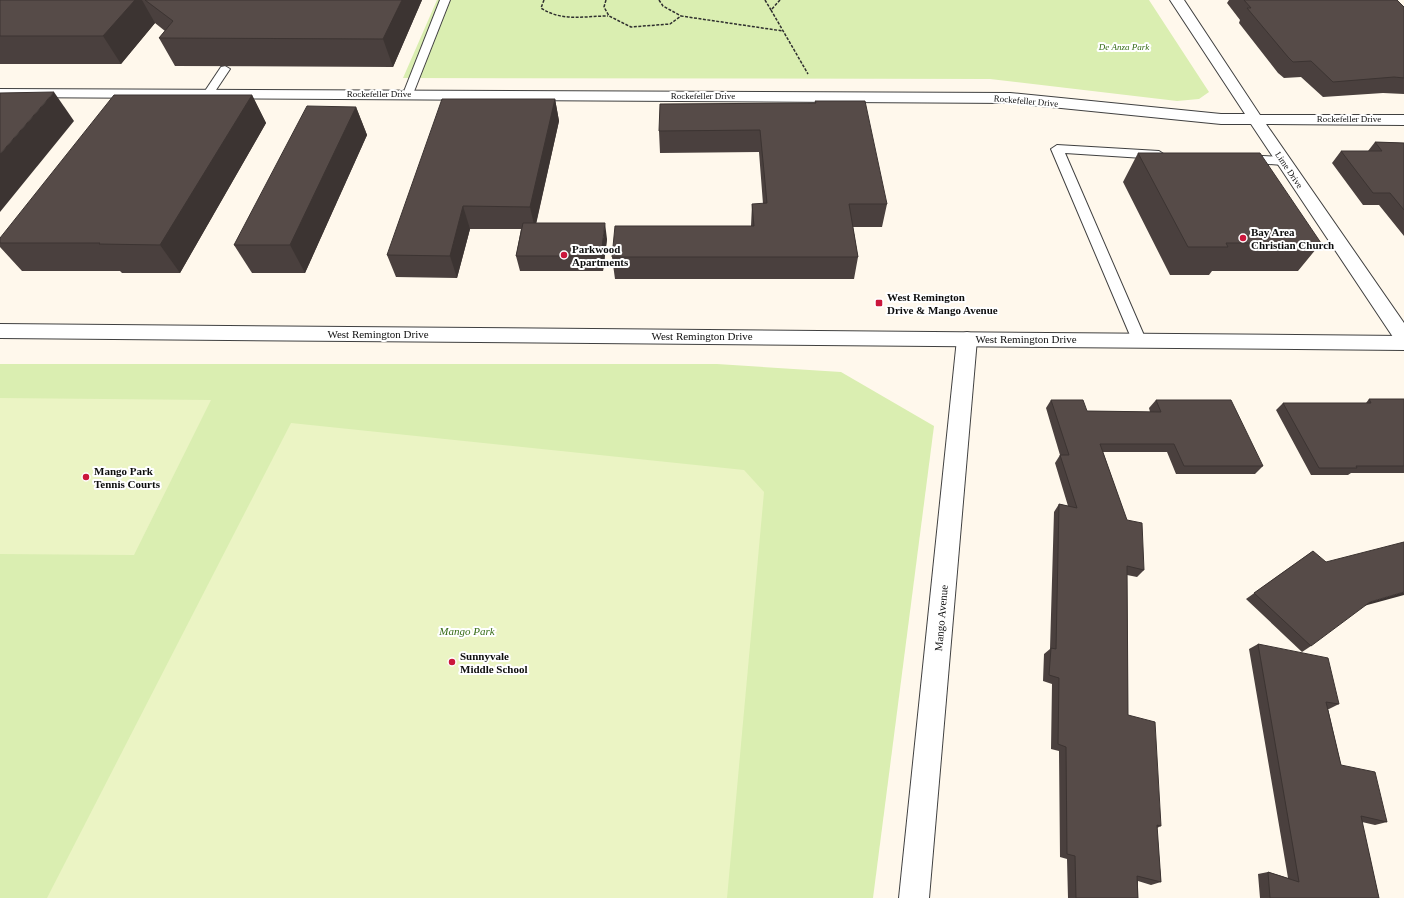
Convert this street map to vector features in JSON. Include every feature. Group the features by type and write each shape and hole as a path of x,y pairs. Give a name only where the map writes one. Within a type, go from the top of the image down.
{"street":[{"name":"Lime Drive","path":"1177,0 1283,160 1404,338"},
{"name":"Rockefeller Drive","path":"0,93 1010,98 1145,113 1221,119 1404,120"},
{"name":"West Remington Drive","path":"0,331 1404,343"},
{"name":"Mango Avenue","path":"914,898 968,339"}],"lane":[{"path":"408,94 444,0"},
{"path":"208,94 225,69"},
{"path":"1139,340 1057,149 1173,156"},
{"path":"1236,159 1283,160"}],"path":[{"path":"544,0 541,8 548,14 566,19 609,16 631,27 670,24 681,16"},
{"path":"606,0 604,7 609,16"},
{"path":"659,0 663,6 681,16 783,31"},
{"path":"765,0 812,82 818,96"},
{"path":"771,10 780,0"}],"green space":[{"name":"De Anza Park","path":"437,0 1149,0 1209,92 1199,99 1177,101 990,79 403,78"},
{"name":"Mango Park","path":"0,364 717,364 841,372 934,426 873,898 0,898"},
{"name":"Mango Park Tennis Courts","path":"0,398 211,400 134,555 0,554"},
{"path":"291,423 744,470 764,492 727,898 47,898"}],"building":[{"path":"0,0 135,0 103,36 0,36"},
{"path":"145,0 402,0 383,39 159,38 173,21"},
{"path":"1244,0 1397,0 1404,7 1404,78 1394,77 1333,82 1311,61 1293,62 1247,8 1251,8"},
{"path":"54,92 0,154 0,93"},
{"path":"114,95 252,95 160,245 99,244 100,243 0,243 0,238"},
{"path":"442,99 555,99 530,207 463,206 450,256 387,255"},
{"path":"815,101 865,101 887,204 849,204 858,257 612,257 615,226 754,226 752,204 767,203 760,130 659,131 660,104 816,103"},
{"path":"307,106 356,107 290,245 234,245"},
{"path":"1375,142 1404,143 1404,210 1390,193 1373,193 1341,151 1382,151"},
{"path":"1138,153 1260,153 1321,243 1226,243 1228,247 1188,247"},
{"path":"523,223 605,223 601,256 516,256"},
{"path":"1369,399 1404,399 1404,466 1319,468 1283,403 1371,403"},
{"path":"1051,400 1083,400 1087,411 1161,412 1156,400 1231,400 1263,466 1184,466 1174,444 1100,444 1127,520 1142,523 1144,570 1127,566 1128,715 1155,722 1161,826 1157,825 1161,882 1137,876 1138,898 1076,898 1075,856 1067,854 1066,747 1058,744 1059,678 1049,675 1051,648 1056,649 1059,504 1077,508 1060,455 1069,455"},
{"path":"1404,542 1404,592 1370,602 1311,646 1254,593 1313,551 1326,562"},
{"path":"1258,644 1328,658 1339,704 1326,702 1341,765 1375,772 1387,822 1361,816 1379,898 1270,898 1268,872 1299,882"}],"place":[{"name":"Bay Area Christian Church","path":"1243,238"},
{"name":"Parkwood Apartments","path":"564,255"},
{"name":"West Remington Drive & Mango Avenue","path":"879,303"},
{"name":"Mango Park Tennis Courts","path":"86,477"},
{"name":"Sunnyvale Middle School","path":"452,662"}]}
